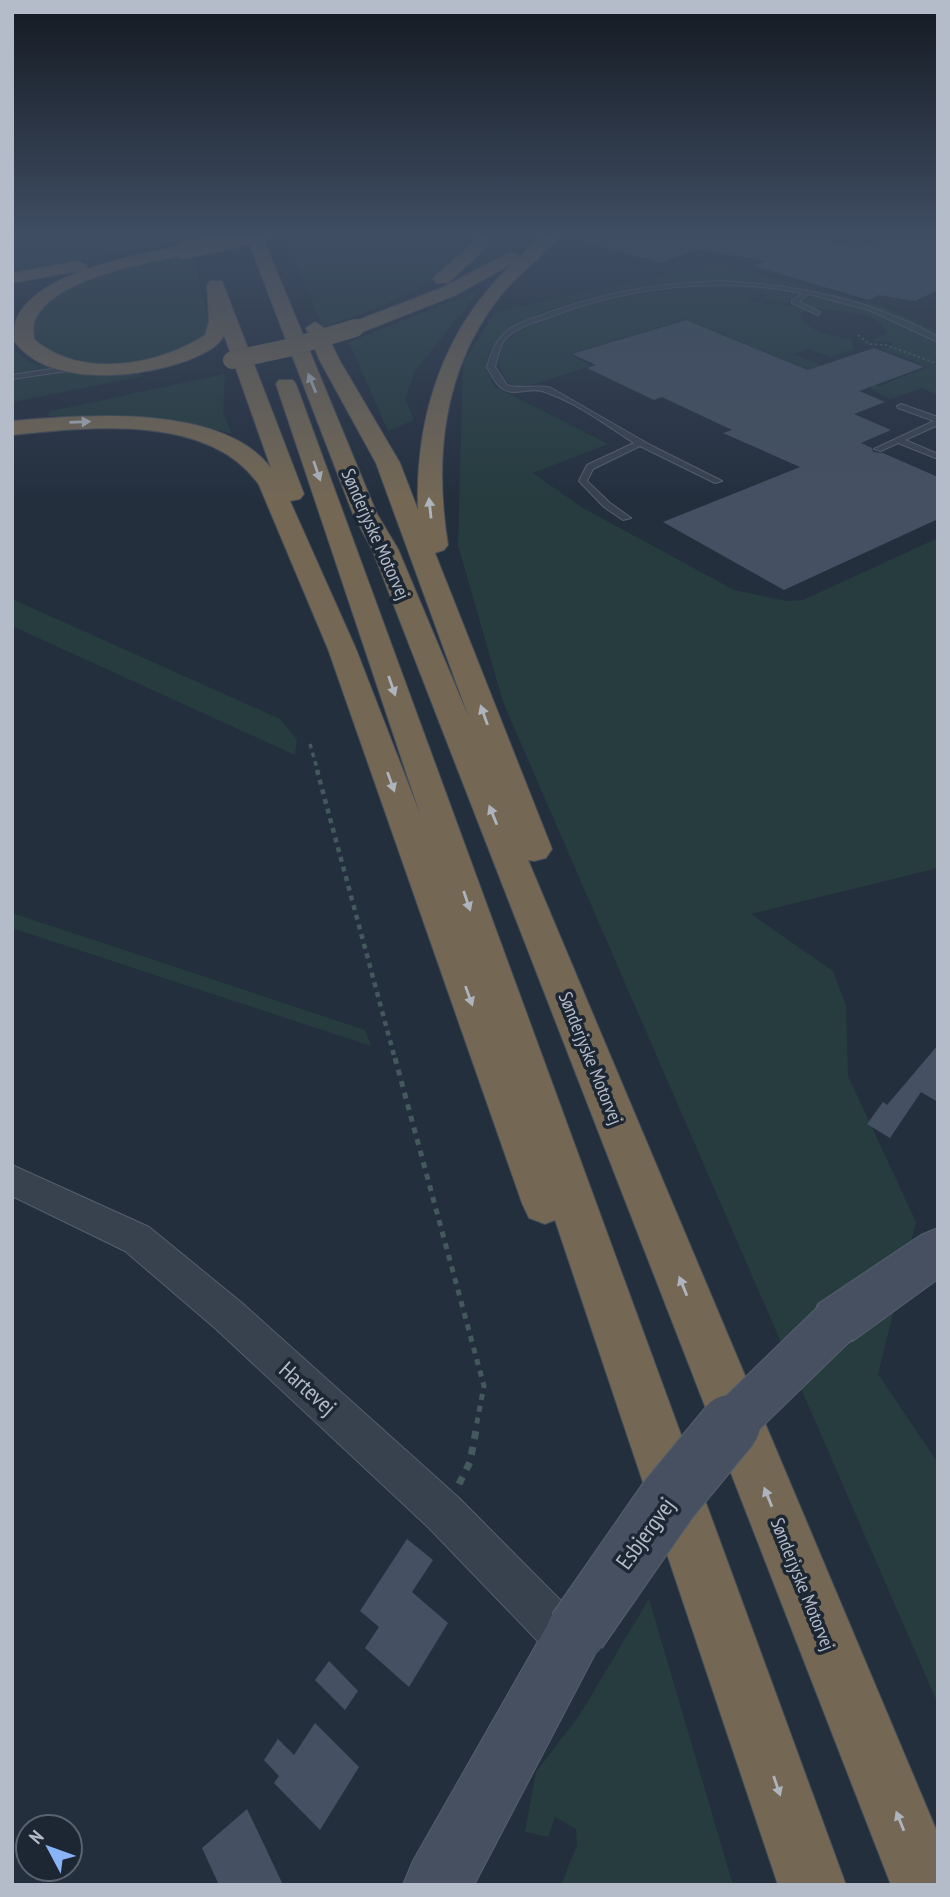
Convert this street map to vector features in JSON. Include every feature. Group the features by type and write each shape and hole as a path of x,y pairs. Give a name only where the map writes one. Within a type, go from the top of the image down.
{"highway":[{"path":"21,322 22,335 28,347 48,360 78,366 119,368 152,364 188,354 207,344 217,330 216,322"},
{"path":"230,322 318,564 342,649"},
{"name":"Sønderjyske Motorvej","path":"291,322 365,514 385,550 925,1885"},
{"path":"312,322 330,361 388,463 451,623 536,856 601,1083"},
{"path":"354,326 362,322"},
{"path":"100,390 292,347 369,322"},
{"path":"451,623 433,537 428,498 429,463 438,397 450,364 473,322"},
{"name":"Sønderjyske Motorvej","path":"269,337 812,1885"},
{"path":"12,428 70,423 137,423 193,433 239,451 254,462 271,485 342,649 587,1317 760,1736"}],"main road":[{"name":"Esbjergvej","path":"437,1885 573,1637 640,1538 701,1458 769,1384 836,1322 938,1251"}],"street":[{"name":"Hartevej","path":"12,1180 137,1239 229,1316 444,1513 573,1637"}],"lane":[{"path":"531,322 502,338 491,367 497,382 514,391 545,388 641,443 718,481"},
{"path":"900,322 938,340"},
{"path":"12,377 78,366"},
{"path":"901,406 938,421"},
{"path":"878,449 938,421"},
{"path":"898,440 938,457"},
{"path":"626,518 607,505 583,481 590,467 641,443"}],"path":[{"path":"858,335 869,344 886,345 938,365"},
{"path":"310,744 484,1386 470,1462 444,1513"}],"green space":[{"path":"36,322 208,322 209,324 204,339 162,355 117,364 95,365 73,361 52,353 33,340"},
{"path":"321,322 339,322 323,327"},
{"path":"401,322 455,322 415,371 405,399 414,420 388,431 349,342"},
{"path":"489,322 522,322 497,341 487,362 495,387 608,444 533,473 583,508 734,590 786,601 803,600 938,538 938,868 751,914 833,971 846,1006 848,1076 916,1222 878,1374 938,1463 938,1704 503,702 458,545 463,363"},
{"path":"539,322 678,322 570,354 591,366 524,387 509,383 499,359 504,344 519,331"},
{"path":"692,322 804,322 822,333 851,339 854,349 830,357 809,349 794,354 833,370 819,374"},
{"path":"876,322 896,322 938,344 938,395 922,388 890,399 861,383 879,386 928,367 879,348 893,346 891,342 872,340 887,333"},
{"path":"907,322 915,322 938,332 938,336"},
{"path":"12,348 28,361 54,369 12,374"},
{"path":"132,369 144,376 12,402 12,379 71,371"},
{"path":"225,374 223,413 232,434 163,420 117,416 46,416 52,411"},
{"path":"12,599 280,719 297,739 295,755 12,626"},
{"path":"12,913 365,1030 371,1046 12,928"},
{"path":"649,1599 733,1885 561,1885 577,1845 576,1829 555,1817 548,1837 525,1832 536,1772 579,1716"}],"building":[{"path":"681,322 690,322 808,370 874,348 924,367 859,391 885,402 854,414 891,430 861,443 872,448 873,452 883,453 938,477 938,519 784,590 663,522 800,467 723,433 732,430 662,397 654,400 587,368 596,365 572,354"},
{"path":"938,1045 938,1102 921,1092 890,1138 867,1124 883,1102 887,1105"},
{"path":"407,1539 433,1560 412,1592 448,1623 409,1687 365,1648 379,1627 360,1611"},
{"path":"329,1661 358,1691 345,1710 315,1680"},
{"path":"315,1723 359,1767 320,1830 274,1783 279,1776 264,1760 278,1739 294,1755"},
{"path":"247,1809 283,1885 219,1885 202,1848"}]}
